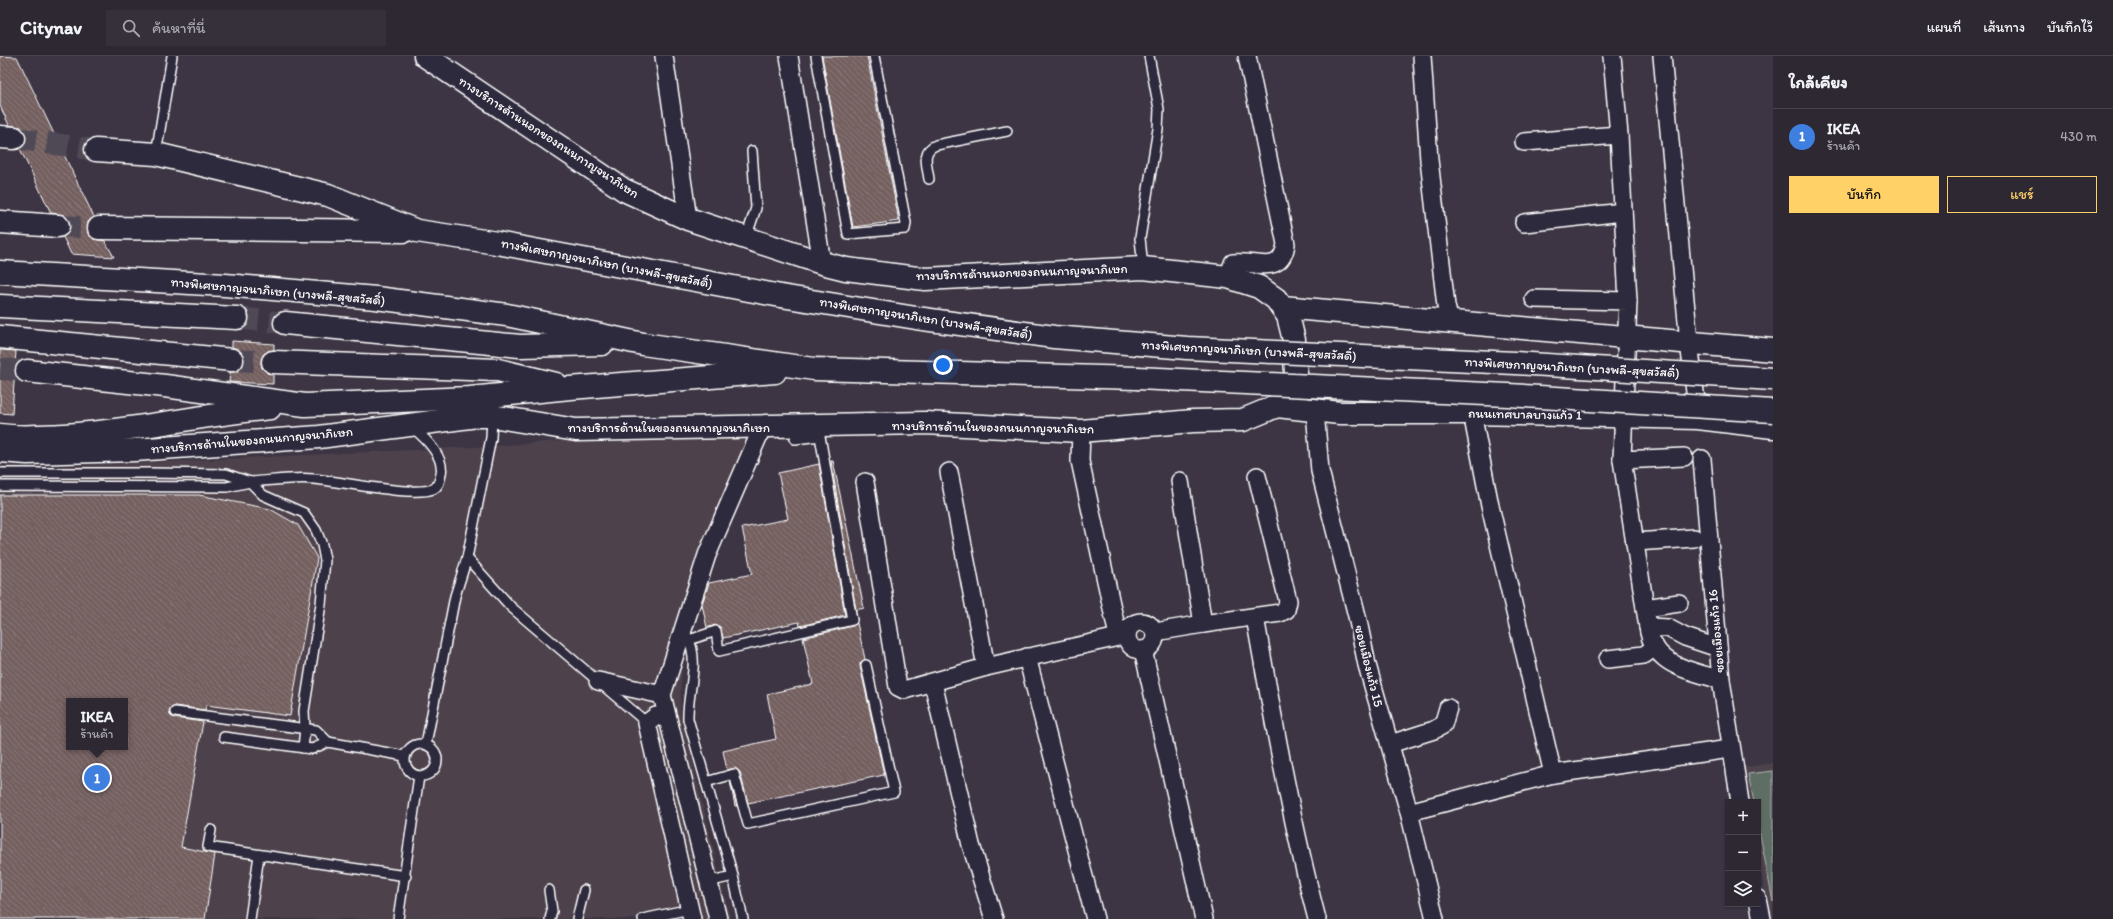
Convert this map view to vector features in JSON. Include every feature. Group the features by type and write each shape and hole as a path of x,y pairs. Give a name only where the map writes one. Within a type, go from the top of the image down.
{"main road":[{"name":"ทางบริการด้านนอกของถนนกาญจนาภิเษก","path":"425,56 624,190 688,219 822,263 846,269 925,279 1142,268 1228,277 1258,287 1276,299 1282,307 1288,316 1294,340 1296,374 1277,406"},
{"name":"ทางพิเศษกาญจนาภิเษก (บางพลี-สุขสวัสดิ์)","path":"96,150 156,154 328,195 417,231 497,243 782,296 916,318 1054,337 1187,348 1515,363 1773,379"},
{"path":"0,222 58,226"},
{"path":"99,228 417,231"},
{"name":"ทางพิเศษกาญจนาภิเษก (บางพลี-สุขสวัสดิ์)","path":"0,272 224,285 376,298 507,315 643,344 814,369 1181,379 1508,395 1773,411"},
{"path":"0,306 237,318"},
{"path":"1282,307 1773,350"},
{"path":"285,323 520,346 643,344"},
{"path":"0,337 232,360"},
{"name":"ทางพิเศษกาญจนาภิเษก (บางพลี-สุขสวัสดิ์)","path":"273,362 498,370 570,388"},
{"name":"ทางพิเศษกาญจนาภิเษก (บางพลี-สุขสวัสดิ์)","path":"28,371 143,383 305,405 470,398 570,388 814,369"},
{"path":"0,435 16,437 92,433 226,413 305,405"},
{"name":"ถนนเทศบาลบางแก้ว 1","path":"1277,406 1340,413 1472,413 1698,418 1773,427"},
{"name":"ทางบริการด้านในของถนนกาญจนาภิเษก","path":"0,451 27,453 134,450 319,437 492,416 576,430 762,428 925,423 1081,431 1193,421 1243,420 1277,406"}],"street":[{"path":"664,56 688,219"},
{"path":"789,56 822,263"},
{"path":"1228,277 1233,263 1251,262 1269,266 1279,261 1285,254 1286,244 1247,56"},
{"path":"1422,56 1428,160 1446,306 1450,322"},
{"path":"1612,56 1620,135 1628,301 1622,460 1650,641 1664,659 1680,667 1721,680"},
{"path":"1662,56 1689,342 1698,418"},
{"path":"1524,142 1620,135"},
{"path":"1524,223 1623,212"},
{"path":"1534,299 1628,301"},
{"name":"ซอยเมืองแก้ว 15","path":"1315,411 1320,471 1357,616 1367,665 1409,812 1435,919"},
{"path":"1472,413 1490,506 1553,774"},
{"path":"718,919 662,695 686,635 707,555 762,428"},
{"path":"1081,431 1080,461 1122,635 1131,647 1143,650 1153,644 1155,632"},
{"path":"1622,460 1684,457"},
{"name":"ซอยเมืองแก้ว 16","path":"1702,459 1721,680 1730,749 1739,799"},
{"path":"949,472 986,667"},
{"path":"1155,632 1280,613 1286,610 1288,601 1257,476"},
{"path":"1180,481 1203,624"},
{"path":"865,482 898,687 904,690 986,667 1122,635 1129,628 1140,622 1146,622 1155,632"},
{"path":"1635,542 1694,538"},
{"path":"1645,608 1678,603"},
{"path":"1255,617 1278,748 1304,870 1317,919"},
{"path":"1648,627 1668,628 1685,637 1718,648"},
{"path":"1608,659 1644,655 1655,648"},
{"path":"1143,650 1204,919"},
{"path":"1027,657 1095,919"},
{"path":"598,681 662,695"},
{"path":"933,683 971,845 994,919"},
{"path":"1390,744 1434,730 1443,725 1448,708"},
{"path":"668,719 656,716 647,723 691,914"},
{"path":"1409,812 1553,774 1730,749"},
{"path":"1760,907 1762,919"}],"lane":[{"path":"156,154 172,56"},
{"path":"816,56 848,234 905,229 906,223 874,56"},
{"path":"1142,268 1140,238 1158,129 1159,109 1149,56"},
{"path":"929,179 926,152 929,148 936,145 1007,131"},
{"path":"746,238 756,208 752,151"},
{"path":"426,744 455,596 467,558 491,438 492,416"},
{"path":"0,486 227,487 250,482 312,478 403,490 420,491 434,489 440,483 442,470 437,456 429,441 410,425"},
{"path":"743,919 733,876 688,719 688,702 694,664 693,651 686,635 716,631 719,651 852,620 820,436 795,439"},
{"path":"0,473 226,474 250,482 263,495 304,513 316,530 322,545 325,560 304,711 304,748"},
{"path":"467,558 511,607 647,723"},
{"path":"706,782 734,774 748,824 894,792 866,665"},
{"path":"175,712 316,730 328,742"},
{"path":"224,737 312,749 328,742 405,756"},
{"path":"420,743 426,744 434,750 436,755 436,765 429,774 419,776 409,771 404,761 405,756 410,747 420,743"},
{"path":"398,919 406,876 419,776"},
{"path":"211,830 208,847 406,876"},
{"path":"250,919 259,855"},
{"path":"708,882 733,876"},
{"path":"549,890 552,911 550,919"},
{"path":"577,919 584,890"},
{"path":"643,919 691,914"}],"shaded area":[{"path":"767,424 684,621 680,709 730,919 0,919 0,465 33,468 497,446"},
{"path":"1773,763 1773,919 1770,919 1761,872 1761,799 1746,799 1740,768"}],"green space":[{"path":"1773,771 1773,902 1761,840 1761,799 1753,799 1748,774"}],"building":[{"path":"0,56 17,57 94,217 88,222 88,234 93,239 105,241 114,257 71,254 63,237 69,233 69,221 65,215 51,213 20,149 26,139 25,133 21,127 9,125 0,106"},
{"path":"822,56 867,56 899,221 853,227"},
{"path":"232,341 274,344 274,350 267,351 261,361 262,368 267,373 273,375 273,384 229,382 230,372 237,372 242,368 244,361 240,350 232,347"},
{"path":"0,350 16,351 12,414 0,413"},
{"path":"831,461 833,461 864,608 856,610"},
{"path":"819,464 845,615 800,626 799,622 723,638 720,627 715,625 707,628 702,604 709,583 752,574 742,528 788,519 778,473"},
{"path":"0,495 199,495 270,509 298,525 317,558 290,716 206,705 205,710 175,706 169,711 170,715 174,718 203,722 181,847 215,854 205,919 0,919"},
{"path":"857,623 865,659 860,663 860,666 884,775 748,803 740,772 735,768 727,770 723,751 776,739 767,694 813,684 803,638 853,626"},
{"path":"730,781 737,806 735,806"}],"tunnel":[{"path":"14,138 96,150"},
{"path":"58,226 99,228"},
{"path":"237,318 285,323"},
{"path":"232,360 273,362"},
{"path":"0,369 27,371"}],"place":[{"name":"IKEA","path":"97,778"}]}
